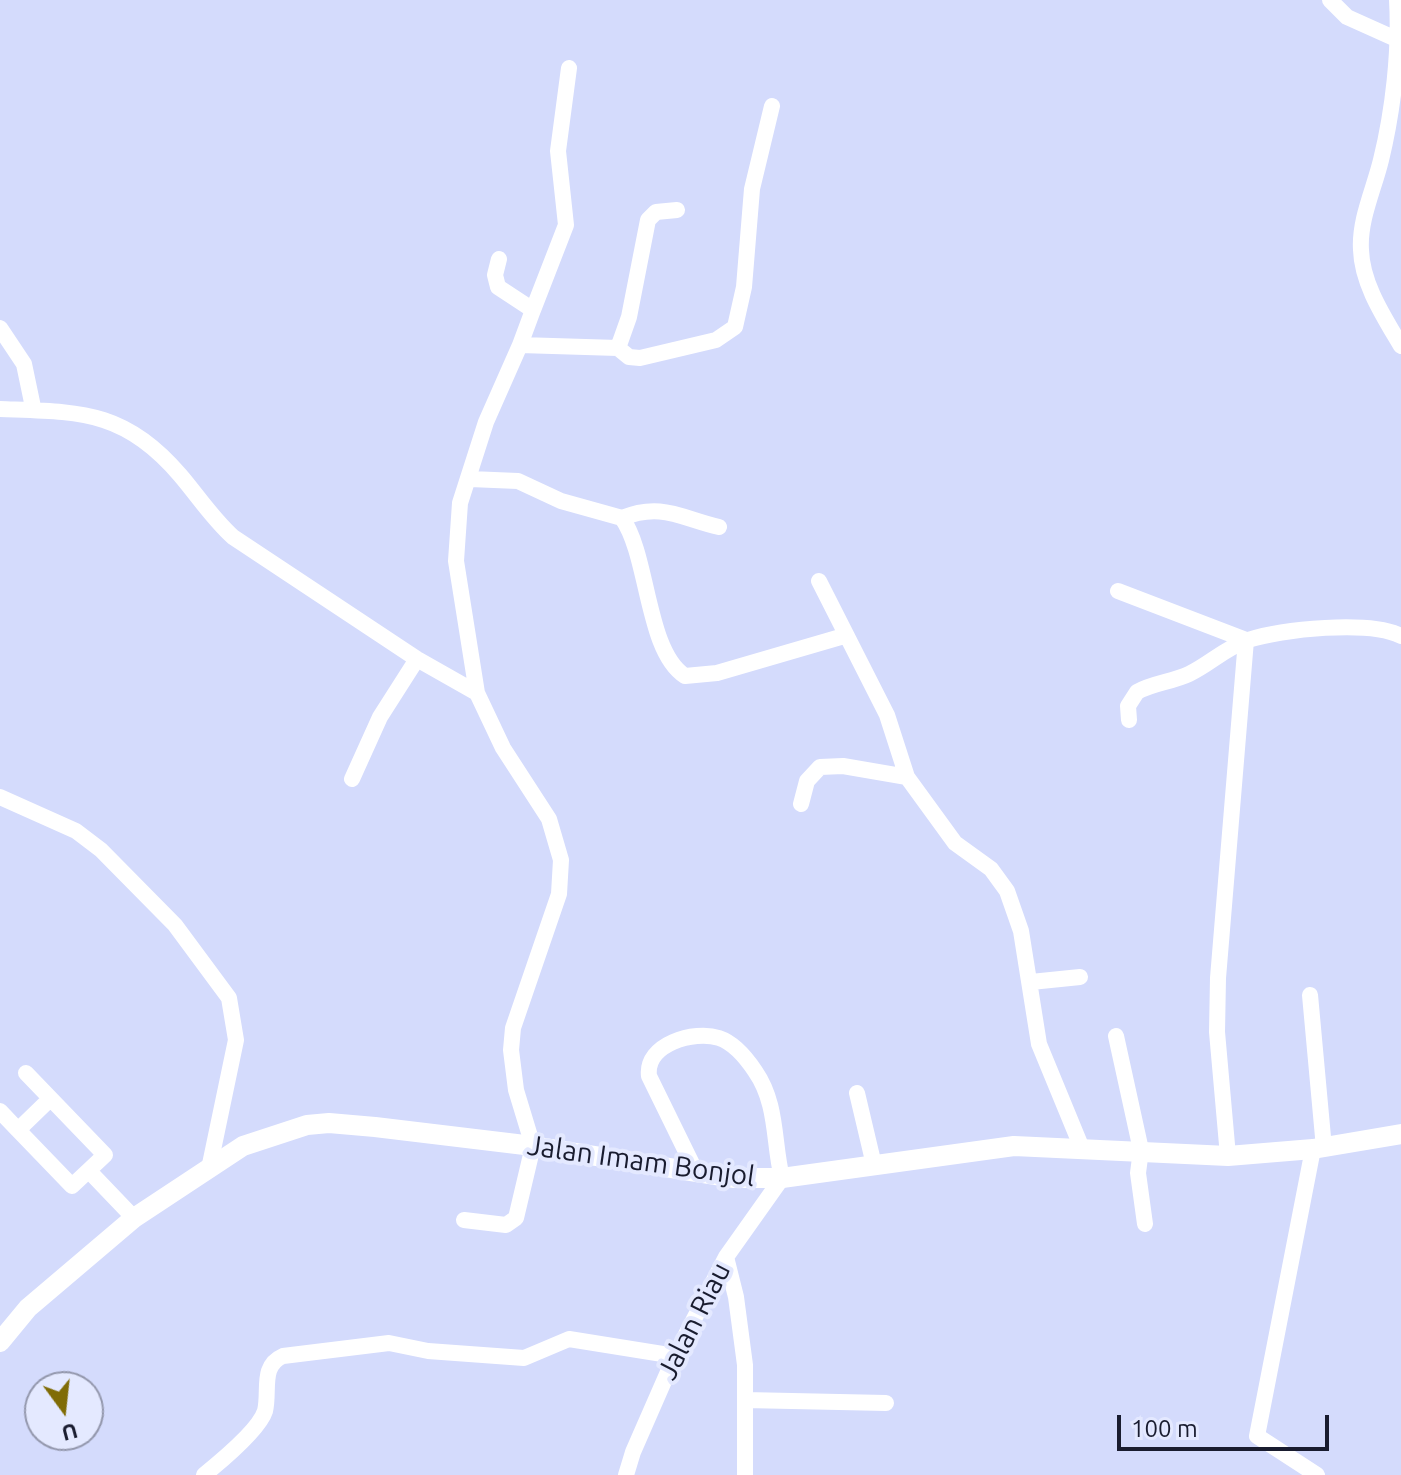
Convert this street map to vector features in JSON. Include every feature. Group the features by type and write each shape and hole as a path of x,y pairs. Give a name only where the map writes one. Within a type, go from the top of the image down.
{"main road":[{"name":"Jalan Imam Bonjol","path":"0,1342 28,1308 134,1218 262,1138 329,1123 533,1146 733,1178 782,1178 974,1149 1081,1146 1228,1156 1318,1148 1401,1134"}],"street":[{"path":"1330,0 1347,17 1396,39"},
{"path":"1399,5 1382,156 1361,232 1361,252 1374,296 1401,346"},
{"path":"464,1220 506,1225 515,1221 533,1146 516,1090 511,1050 513,1028 559,894 561,860 549,819 503,748 477,693 456,561 460,503 486,422 520,345 566,225 558,151 569,68"},
{"path":"520,345 618,348 633,358 664,354 716,340 735,327 744,287 752,189 772,106"},
{"path":"618,348 629,317 648,220 656,212 677,210"},
{"path":"499,259 495,275 498,287 533,310"},
{"path":"0,328 24,364 33,407"},
{"path":"0,409 33,407 104,419 149,444 233,537 417,659 477,693"},
{"path":"470,479 518,481 561,501 622,518 651,509 663,510 719,527"},
{"path":"622,518 632,537 667,656 685,676 717,673 844,636"},
{"path":"819,581 844,636 887,715 907,777 955,843 1000,877 1013,903 1031,982 1039,1044 1081,1146"},
{"path":"1118,591 1246,640"},
{"path":"1129,720 1128,706 1137,692 1192,673 1214,656 1246,640 1280,632 1369,629 1401,636"},
{"path":"1228,1156 1217,1032 1218,978 1246,640"},
{"path":"352,779 380,717 417,659"},
{"path":"801,804 807,781 820,767 843,766 907,777"},
{"path":"0,797 76,831 101,850 175,925 229,998 236,1040 209,1169"},
{"path":"1031,982 1080,977"},
{"path":"1310,995 1318,1148 1257,1436 1317,1475"},
{"path":"696,1172 648,1068 651,1057 671,1043 708,1036 732,1045 755,1071 765,1088 772,1108 782,1178"},
{"path":"1116,1036 1141,1150 1138,1173 1145,1224"},
{"path":"0,1111 72,1186 105,1155 26,1073"},
{"path":"857,1093 874,1165"},
{"path":"18,1130 50,1099"},
{"path":"89,1171 134,1218"},
{"name":"Jalan Riau","path":"626,1475 675,1356 726,1257 782,1178"},
{"path":"726,1257 742,1335 745,1475"},
{"path":"204,1475 263,1417 268,1370 275,1359 283,1356 389,1343 428,1351 524,1358 569,1339 675,1356"},
{"path":"745,1400 886,1403"}]}
